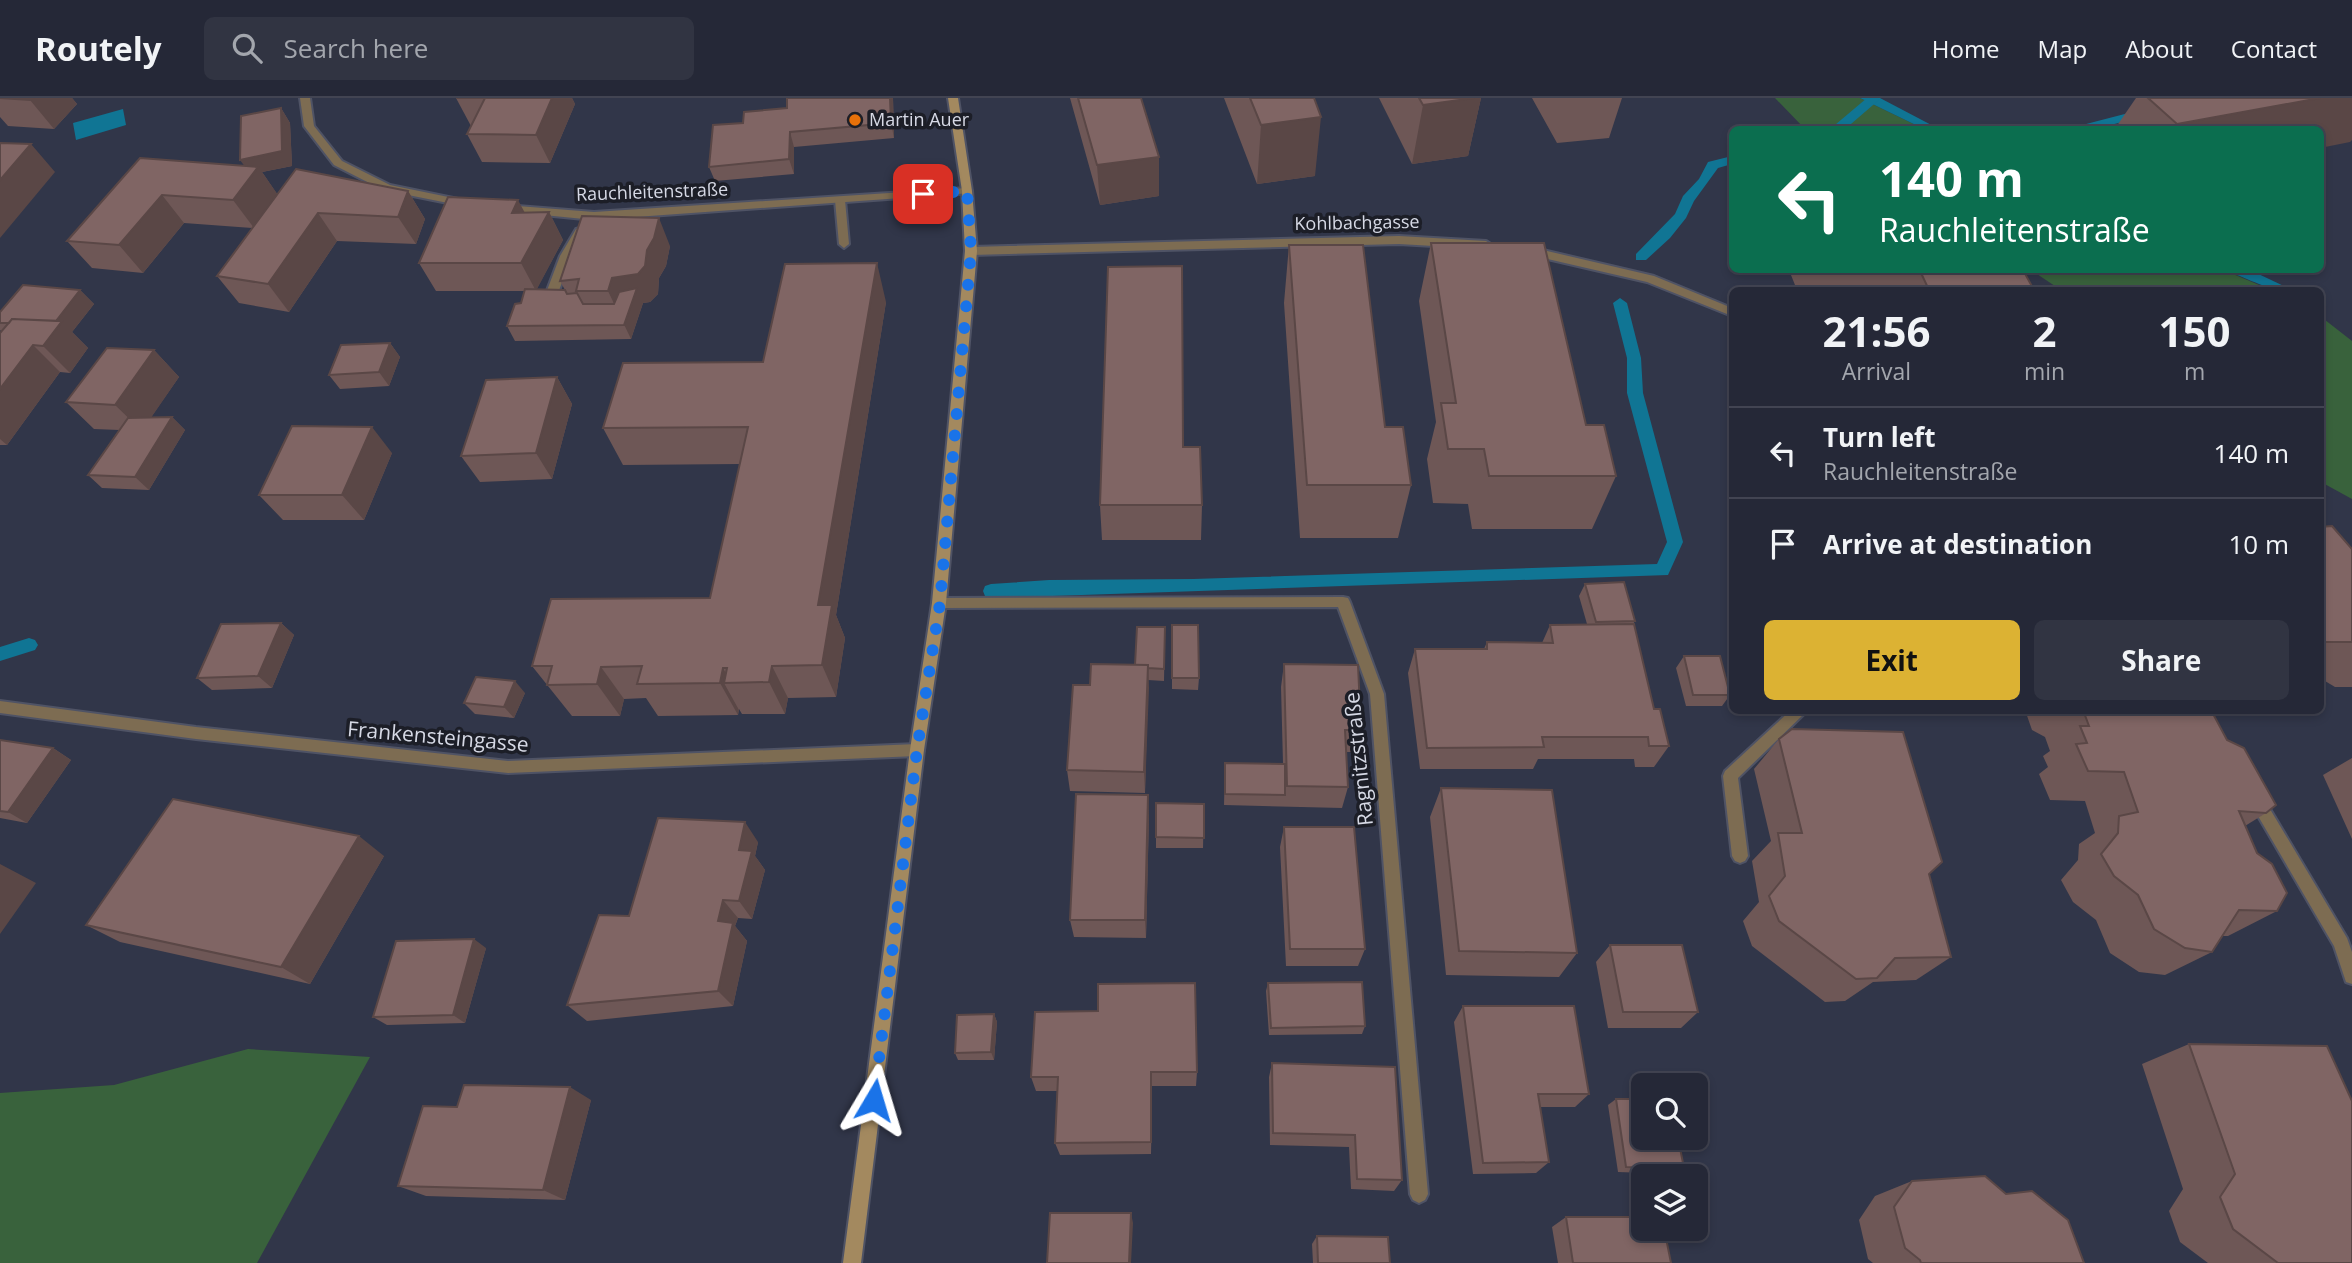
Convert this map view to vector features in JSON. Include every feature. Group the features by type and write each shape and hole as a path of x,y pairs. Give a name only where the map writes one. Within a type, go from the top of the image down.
{"main road":[{"path":"852,1263 917,750 940,603 971,251 967,191 953,98"}],"street":[{"path":"304,98 309,126 338,163 387,188 474,205"},
{"name":"Rauchleitenstraße","path":"487,206 590,215 967,191"},
{"path":"841,200 844,244"},
{"path":"549,301 566,256 590,215"},
{"name":"Kohlbachgasse","path":"971,251 1399,240 1505,248"},
{"path":"1519,249 1650,279 1729,311"},
{"name":"Ragnitzstraße","path":"940,603 1343,602 1377,694 1419,1194"},
{"name":"Frankensteingasse","path":"0,707 223,736 508,767 917,750"},
{"path":"1740,856 1730,776 1797,714"},
{"path":"2248,785 2341,943 2352,976"}],"green space":[{"path":"1775,98 1860,98 1918,126 1802,126"},
{"path":"2036,273 2231,273 2264,287 2056,287"},
{"path":"2324,319 2352,341 2352,499 2324,484"},
{"path":"248,1049 370,1057 257,1263 0,1263 0,1093 114,1085"}],"water":[{"path":"1860,98 1880,98 1933,126 1918,126"},
{"path":"123,109 126,125 76,140 73,123"},
{"path":"2229,273 2256,273 2286,287 2268,287"}],"building":[{"path":"0,98 33,98 30,100"},
{"path":"485,98 552,98 536,135 467,134"},
{"path":"787,98 890,98 891,123 790,132 789,159 709,167 713,125 743,123 744,112 787,108"},
{"path":"1078,98 1141,98 1159,157 1097,165"},
{"path":"1250,98 1314,98 1321,117 1261,125"},
{"path":"1419,98 1474,98 1423,105"},
{"path":"2148,98 2320,98 2177,124"},
{"path":"281,108 282,151 240,160 241,116"},
{"path":"0,143 31,144 0,180"},
{"path":"140,158 258,167 233,200 162,195 119,245 67,241"},
{"path":"296,169 408,191 398,217 318,213 268,284 217,276"},
{"path":"448,197 518,200 512,213 549,212 521,263 419,263"},
{"path":"582,216 659,218 654,238 647,250 645,266 638,274 612,278 608,291 576,291 579,279 560,281"},
{"path":"1431,243 1544,243 1586,425 1604,425 1616,476 1489,476 1484,449 1448,449 1441,403 1456,403"},
{"path":"1289,245 1363,245 1385,427 1403,427 1411,485 1307,485"},
{"path":"877,263 818,605 832,605 822,665 772,666 769,682 724,683 727,668 723,668 720,683 637,684 642,666 601,667 597,684 547,685 552,666 532,666 551,599 710,598 748,427 603,428 623,363 763,362 785,264"},
{"path":"1182,266 1183,447 1200,447 1202,505 1100,505 1108,267"},
{"path":"1921,273 2025,273 2032,287 1928,287"},
{"path":"23,285 80,290 56,321 12,319 9,323 0,323 0,312"},
{"path":"637,288 624,325 507,326 515,304 521,303 525,289 565,290 567,294 577,293 583,304 614,304 619,292"},
{"path":"12,319 62,321 43,346 33,345 0,389 0,333"},
{"path":"390,343 379,372 329,375 341,345"},
{"path":"107,348 154,350 115,405 66,402"},
{"path":"557,377 536,453 461,456 486,380"},
{"path":"172,417 135,477 88,475 128,418"},
{"path":"292,426 372,427 342,495 259,495"},
{"path":"2332,526 2352,549 2352,642 2324,642 2324,527"},
{"path":"1624,582 1635,621 1596,622 1585,584"},
{"path":"281,623 258,676 197,678 221,624"},
{"path":"1634,624 1654,709 1660,709 1669,746 1649,746 1648,737 1542,737 1544,747 1427,748 1415,649 1487,649 1487,642 1553,643 1550,625"},
{"path":"1172,625 1198,625 1199,678 1172,678"},
{"path":"1137,627 1165,627 1164,669 1135,665"},
{"path":"1684,656 1720,656 1729,695 1693,695"},
{"path":"1091,664 1148,665 1144,772 1067,770 1073,685 1090,685"},
{"path":"1284,664 1358,665 1361,730 1345,730 1348,787 1287,786"},
{"path":"476,677 515,681 504,707 464,703"},
{"path":"2084,714 2213,714 2227,740 2244,748 2276,805 2266,813 2239,811 2257,853 2272,864 2287,893 2277,911 2239,910 2212,952 2185,948 2154,929 2138,895 2114,876 2101,854 2118,833 2119,816 2138,812 2124,772 2088,771 2076,744 2087,743 2080,726 2089,726"},
{"path":"1792,729 1903,732 1942,862 1929,874 1951,957 1895,958 1877,978 1856,979 1779,921 1769,896 1785,876 1778,833 1802,833 1779,739"},
{"path":"0,740 53,748 8,812 0,811"},
{"path":"1225,763 1285,764 1285,795 1225,794"},
{"path":"1441,788 1552,790 1577,953 1459,951"},
{"path":"1076,794 1148,795 1145,920 1070,920"},
{"path":"173,799 359,836 281,967 86,925"},
{"path":"1156,803 1204,804 1204,838 1156,837"},
{"path":"658,818 745,822 739,850 752,851 739,901 723,900 718,921 733,923 718,991 567,1005 599,915 629,916"},
{"path":"1284,827 1354,827 1365,949 1290,949"},
{"path":"474,939 453,1015 373,1017 396,941"},
{"path":"1610,945 1682,945 1698,1012 1623,1012"},
{"path":"1362,982 1365,1026 1271,1028 1268,983"},
{"path":"1195,983 1197,1072 1151,1072 1151,1142 1055,1143 1058,1077 1031,1077 1035,1012 1098,1011 1098,984"},
{"path":"1463,1006 1574,1006 1589,1094 1538,1094 1549,1162 1483,1163"},
{"path":"994,1014 991,1052 955,1053 957,1015"},
{"path":"2189,1044 2327,1046 2352,1101 2352,1263 2278,1263 2233,1229 2220,1197 2235,1174"},
{"path":"1272,1063 1395,1067 1402,1180 1357,1179 1355,1135 1273,1133"},
{"path":"464,1085 570,1087 543,1190 398,1186 423,1106 457,1107"},
{"path":"1616,1099 1631,1099 1631,1150 1680,1150 1683,1164 1631,1164 1631,1167 1626,1167"},
{"path":"1985,1176 2006,1194 2032,1191 2068,1220 2084,1263 1921,1263 1905,1248 1894,1207 1912,1181"},
{"path":"1050,1213 1131,1213 1129,1263 1047,1263"},
{"path":"1566,1217 1631,1217 1631,1241 1667,1241 1671,1263 1573,1263"},
{"path":"1317,1236 1388,1237 1390,1263 1318,1263"}],"waterway":[{"path":"1840,126 1874,99"},
{"path":"2087,126 2144,113"},
{"path":"1641,257 1665,235 1681,215 1688,199 1704,181 1713,165 1729,161"},
{"path":"991,591 1049,587 1193,586 1662,570 1675,542 1635,393 1634,358 1620,303"},
{"path":"0,654 29,645"}],"place":[{"name":"Martin Auer","path":"855,120"}],"route":[{"path":"874,1100 917,750 940,603 971,251 967,191 923,194"}]}
